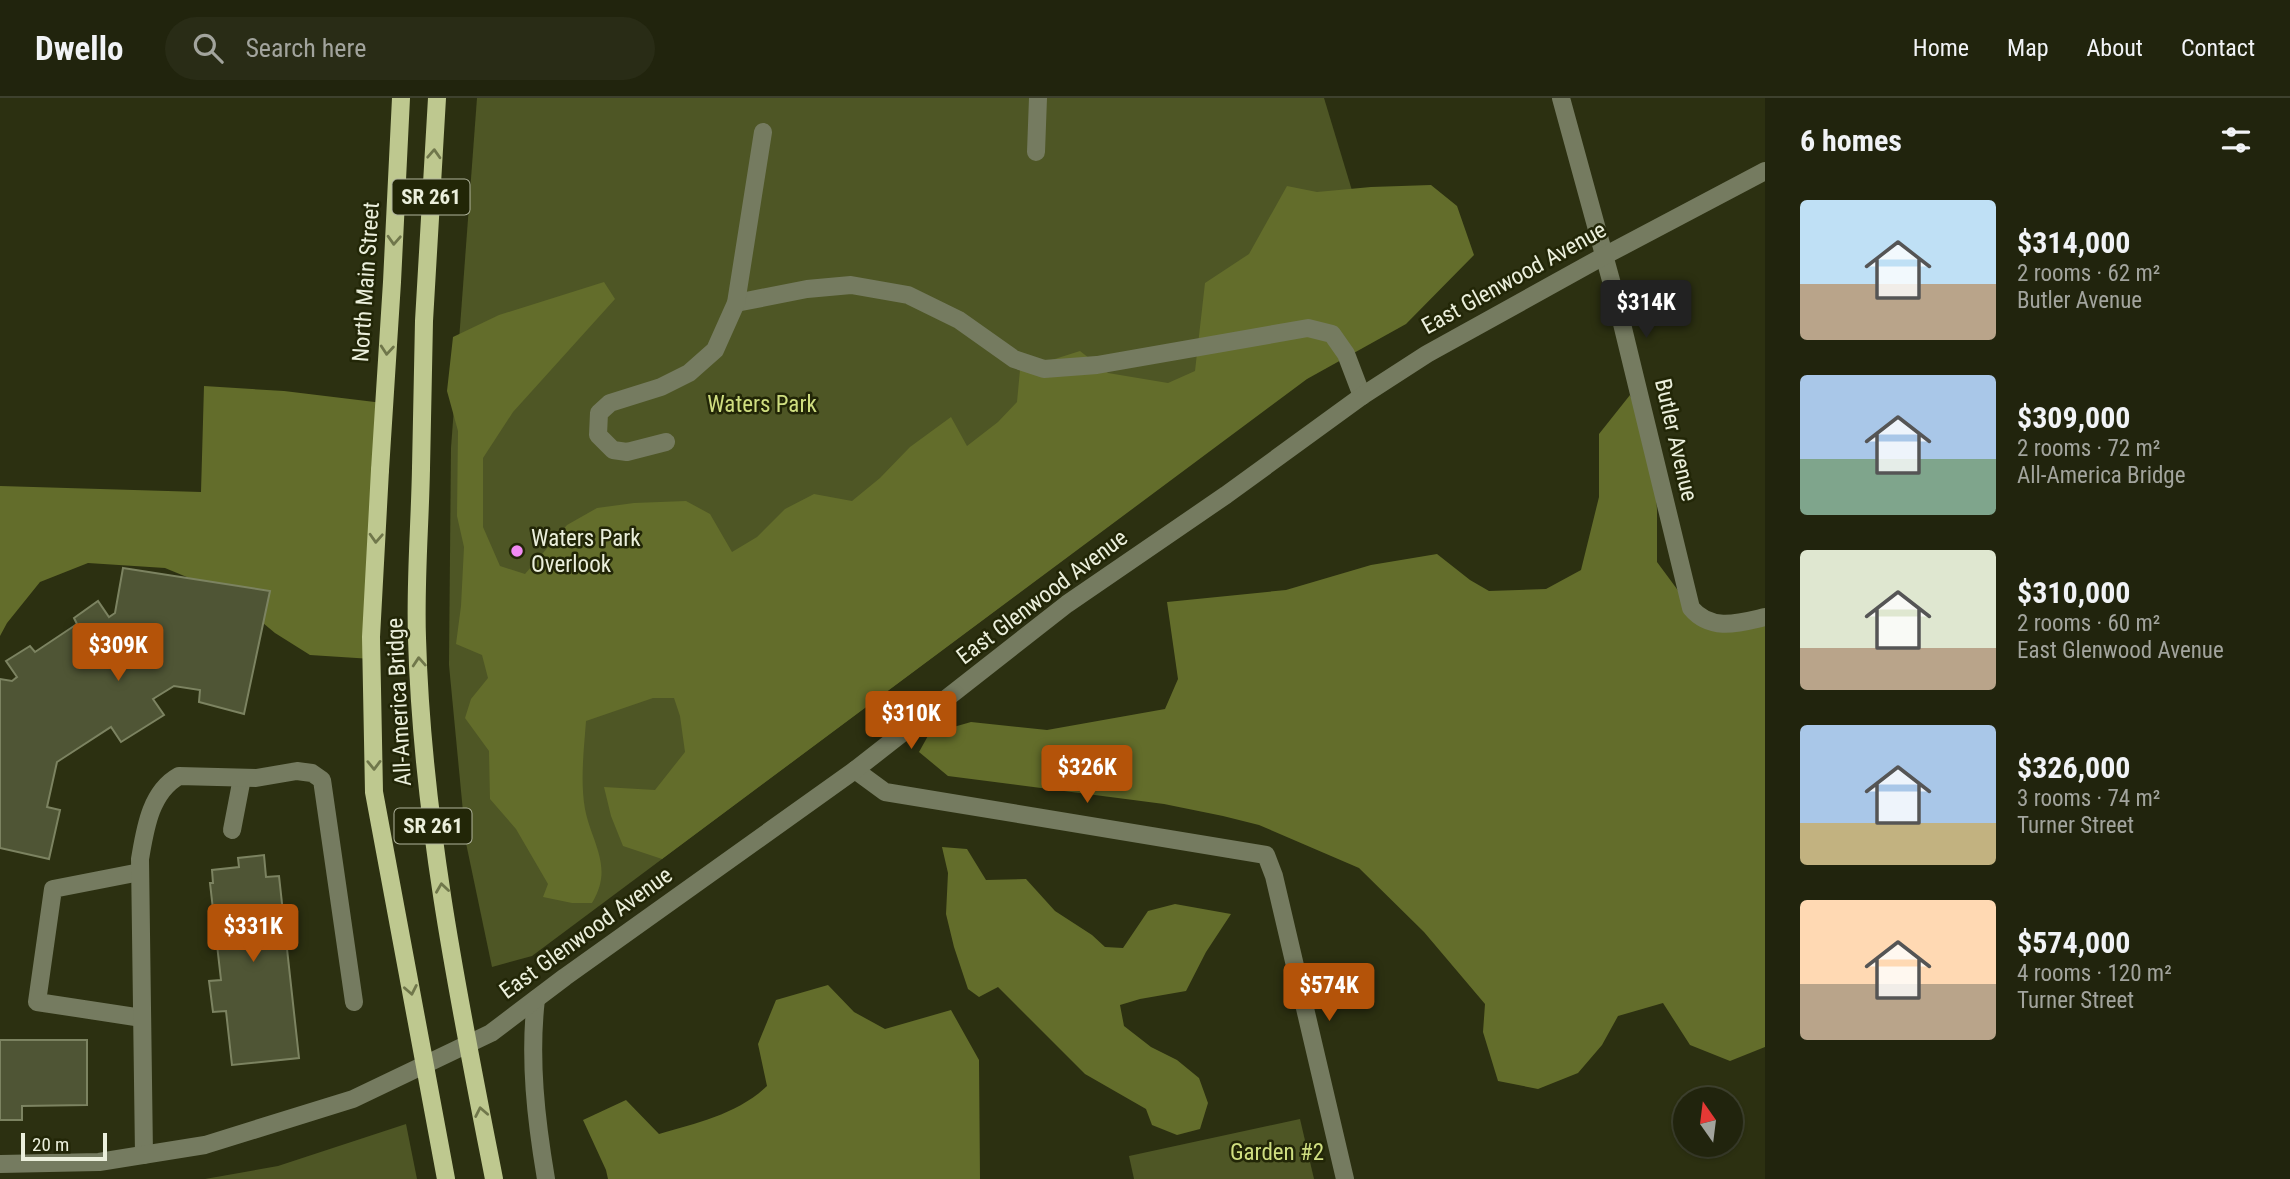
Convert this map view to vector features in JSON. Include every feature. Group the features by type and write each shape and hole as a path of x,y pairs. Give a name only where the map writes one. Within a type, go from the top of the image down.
{"main road":[{"name":"North Main Street","path":"380,470 401,98"},
{"name":"All-America Bridge","path":"437,98 425,308 417,638 428,785 445,909 494,1179"},
{"name":"All-America Bridge","path":"380,470 371,637 374,792 446,1179"}],"street":[{"path":"1036,152 1038,98"},
{"name":"Butler Avenue","path":"1561,98 1604,256 1691,608 1710,622 1731,624 1765,617"},
{"path":"666,442 627,452 613,450 598,435 599,413 610,403 661,387 698,367 715,350 736,303 763,132"},
{"name":"East Glenwood Avenue","path":"0,1164 99,1162 205,1145 353,1099 491,1032 855,771 1066,604 1226,495 1362,396 1427,354 1765,171"},
{"path":"736,303 807,289 851,285 908,295 959,320 1014,359 1045,369 1097,365 1308,328 1332,334 1346,354 1362,396"},
{"path":"144,1155 140,873 148,817 169,782 179,776 256,778 297,771 312,773 322,780 354,1002"},
{"path":"855,771 885,793 1266,855 1274,876 1345,1179"},
{"path":"232,830 242,778"},
{"path":"140,873 52,889 37,1002 142,1018"},
{"path":"536,999 532,1032 538,1128 546,1179"}],"green space":[{"name":"Waters Park","path":"477,98 1324,98 1390,316 532,956 492,967 466,843 449,665 451,448"},
{"path":"1431,185 1457,206 1474,255 1406,324 1307,379 662,859 623,846 611,816 604,787 655,790 685,752 680,716 674,698 653,698 586,721 583,765 585,809 599,856 601,878 592,903 572,903 543,897 548,884 516,829 490,799 489,751 465,718 471,699 488,678 482,655 456,644 464,547 457,516 458,431 447,391 453,337 499,315 604,282 615,299 513,412 483,458 483,527 500,566 525,574 567,525 597,508 634,503 686,501 710,514 732,552 757,537 785,509 814,494 852,501 880,478 910,447 951,417 967,446 998,422 1017,402 1020,370 1080,351 1108,373 1168,383 1195,371 1205,283 1249,254 1287,186 1317,192"},
{"path":"204,386 284,391 383,403 372,659 310,655 275,633 228,594 165,568 88,563 40,582 7,623 0,636 0,486 201,492"},
{"path":"1630,395 1653,451 1657,562 1691,608 1731,624 1765,626 1765,1047 1730,1061 1690,1045 1663,1003 1618,1016 1602,1045 1578,1073 1538,1089 1498,1081 1483,1032 1485,1004 1424,932 1359,868 1259,825 1164,804 948,776 919,752 929,734 971,722 1047,730 1165,709 1178,679 1167,602 1286,590 1371,565 1437,554 1489,591 1546,589 1581,570 1599,497 1599,434"},
{"path":"942,847 967,849 986,880 1026,879 1055,911 1092,935 1105,947 1123,948 1148,911 1175,904 1231,914 1206,952 1186,991 1120,1005 1124,1026 1151,1047 1177,1060 1199,1078 1208,1103 1200,1129 1177,1135 1152,1125 1146,1109 1085,1074 998,987 979,997 968,989 946,914 948,873"},
{"path":"828,985 854,1012 885,1029 951,1010 979,1060 980,1179 608,1179 583,1120 626,1100 659,1134 730,1111 743,1104 767,1086 758,1044 776,1000"},
{"name":"Garden #2","path":"1300,1119 1314,1179 1134,1179 1129,1156"},
{"path":"406,1124 417,1179 205,1179 278,1166"}],"building":[{"path":"123,568 270,591 244,714 199,702 200,690 174,686 153,699 164,715 121,742 111,727 57,762 47,807 60,810 49,859 0,848 0,679 12,681 17,677 6,661 30,646 35,652 77,624 74,618 98,601 109,617 115,613"},
{"path":"264,855 266,877 279,876 299,1058 232,1065 226,1011 213,1012 209,981 221,980 210,883 213,883 212,870 239,867 238,858"},
{"path":"0,1040 87,1040 87,1105 22,1106 22,1120 0,1120"}],"place":[{"name":"Waters Park Overlook","path":"517,551"}]}
